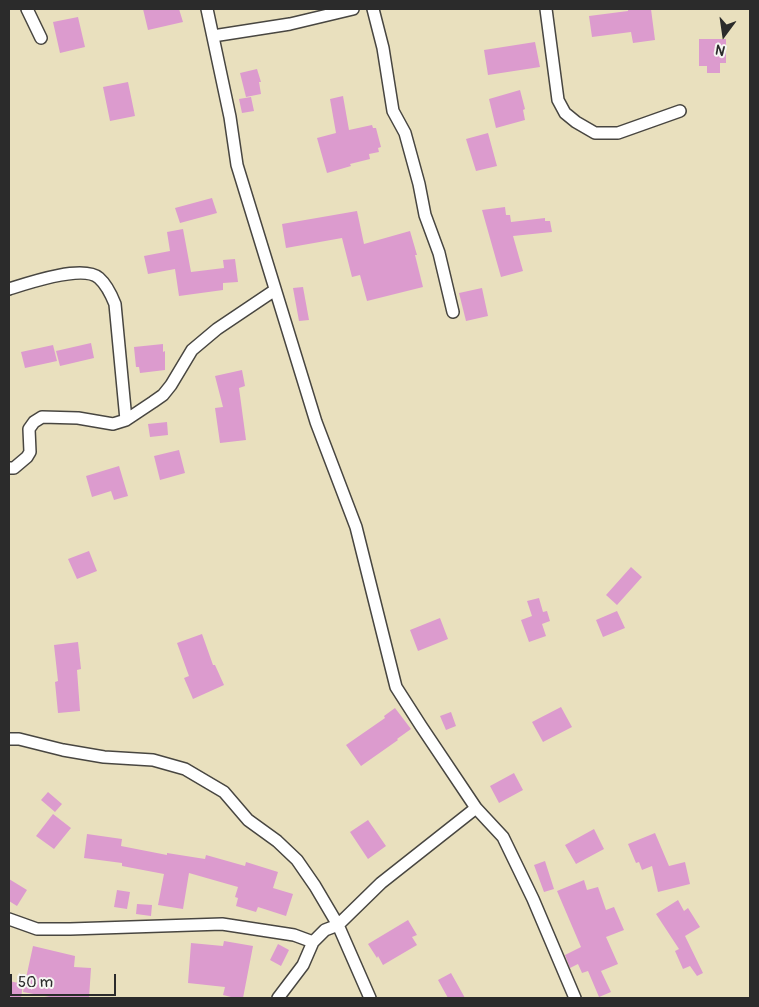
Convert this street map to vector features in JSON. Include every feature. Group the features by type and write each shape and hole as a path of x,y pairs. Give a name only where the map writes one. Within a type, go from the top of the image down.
{"street":[{"path":"27,9 41,38"},
{"path":"207,9 230,117 237,165 316,422 356,527 396,687 476,808 503,837 533,899 575,998"},
{"path":"213,36 290,24 353,9"},
{"path":"373,9 383,48 393,111 405,133 419,184 425,215 439,253 453,312"},
{"path":"546,9 558,100 565,112 576,122 595,133 618,133 680,112"},
{"path":"9,289 52,276 82,272 98,276 109,289 115,304 126,420"},
{"path":"9,468 14,468 27,457 30,452 29,429 34,422 42,418 78,418 113,424 126,420 154,402 171,386 192,350 217,330 275,290"},
{"path":"9,739 19,739 63,750 104,757 153,760 185,770 224,792 248,820 277,841 297,860 338,925 370,998"},
{"path":"278,998 303,965 313,942 324,930 338,925 381,883 476,808"},
{"path":"9,919 37,929 222,924 294,935 313,942"}],"building":[{"path":"143,9 179,9 183,22 148,30"},
{"path":"633,9 651,9 655,40 633,43 631,32 592,37 589,16"},
{"path":"78,17 85,47 60,53 53,22"},
{"path":"699,39 726,39 726,63 720,63 720,73 707,73 707,66 699,66"},
{"path":"535,42 540,67 488,75 484,50"},
{"path":"257,69 261,82 259,82 261,94 246,97 240,73"},
{"path":"128,82 135,116 110,121 103,87"},
{"path":"520,90 525,109 523,110 525,120 496,128 489,99"},
{"path":"343,96 349,130 372,125 373,128 376,128 381,147 378,148 379,152 369,154 370,159 327,173 317,138 336,133 330,99"},
{"path":"251,97 254,111 242,113 239,99"},
{"path":"488,133 497,166 476,171 466,139"},
{"path":"212,198 217,213 180,223 175,208"},
{"path":"505,207 506,215 510,215 511,222 545,218 545,221 550,221 552,232 513,236 523,271 501,277 482,210"},
{"path":"357,211 364,244 410,231 423,287 367,301 360,275 352,277 342,238 286,248 282,224"},
{"path":"183,229 191,272 224,268 223,260 235,259 238,282 223,283 223,290 179,296 175,269 148,274 144,256 170,251 167,232"},
{"path":"303,287 309,320 299,321 293,288"},
{"path":"482,288 488,316 466,321 459,293"},
{"path":"91,343 94,358 60,366 56,351"},
{"path":"163,344 165,370 140,373 139,367 136,367 134,347"},
{"path":"53,345 57,361 25,368 21,352"},
{"path":"242,370 245,386 239,388 246,440 220,443 215,408 223,407 215,376"},
{"path":"167,422 168,435 150,437 148,424"},
{"path":"179,450 185,473 160,480 154,456"},
{"path":"119,466 128,496 114,500 111,491 92,497 86,476"},
{"path":"89,551 97,571 77,579 68,559"},
{"path":"631,567 642,577 617,605 606,595"},
{"path":"539,598 543,612 547,611 550,621 542,624 546,636 529,642 521,620 532,616 527,601"},
{"path":"617,611 625,628 603,637 596,620"},
{"path":"440,618 448,639 418,651 410,630"},
{"path":"202,634 213,665 215,665 224,685 193,699 184,678 189,676 177,643"},
{"path":"78,642 81,669 77,670 80,711 58,713 55,682 58,681 54,645"},
{"path":"561,707 572,727 543,742 532,722"},
{"path":"395,708 411,729 361,766 346,745 385,718 384,716"},
{"path":"451,712 456,726 446,730 440,716"},
{"path":"514,773 523,790 499,803 490,786"},
{"path":"48,792 62,804 55,812 41,800"},
{"path":"53,814 71,828 54,849 36,836"},
{"path":"368,820 386,846 368,859 350,832"},
{"path":"594,829 604,849 576,864 565,845"},
{"path":"655,833 669,866 685,862 690,884 658,892 652,866 642,870 639,862 636,863 628,844"},
{"path":"87,834 122,839 121,846 167,855 167,853 205,859 206,855 245,866 246,862 278,872 273,888 293,894 286,916 258,907 256,912 236,906 238,898 235,897 238,887 189,873 183,909 158,905 164,874 122,866 122,863 84,858"},
{"path":"545,861 554,889 544,892 534,865"},
{"path":"9,879 27,890 17,906 9,901"},
{"path":"584,880 587,890 598,887 606,910 614,907 624,930 606,937 618,964 601,971 611,992 599,997 588,971 582,973 578,964 570,968 565,955 581,947 557,891"},
{"path":"117,890 130,892 127,909 114,907"},
{"path":"678,900 684,911 688,908 700,927 685,936 703,973 697,976 690,966 683,969 675,951 679,949 656,914"},
{"path":"137,904 152,905 151,916 136,914"},
{"path":"408,920 417,935 412,937 417,945 383,965 368,944"},
{"path":"224,941 253,946 243,998 223,995 225,987 188,983 191,943 223,946"},
{"path":"278,944 289,950 281,966 270,960"},
{"path":"33,946 75,956 74,967 91,968 89,998 55,998 23,992"},
{"path":"451,973 465,998 448,998 438,980"},
{"path":"9,981 23,984 21,998 9,998"}]}
